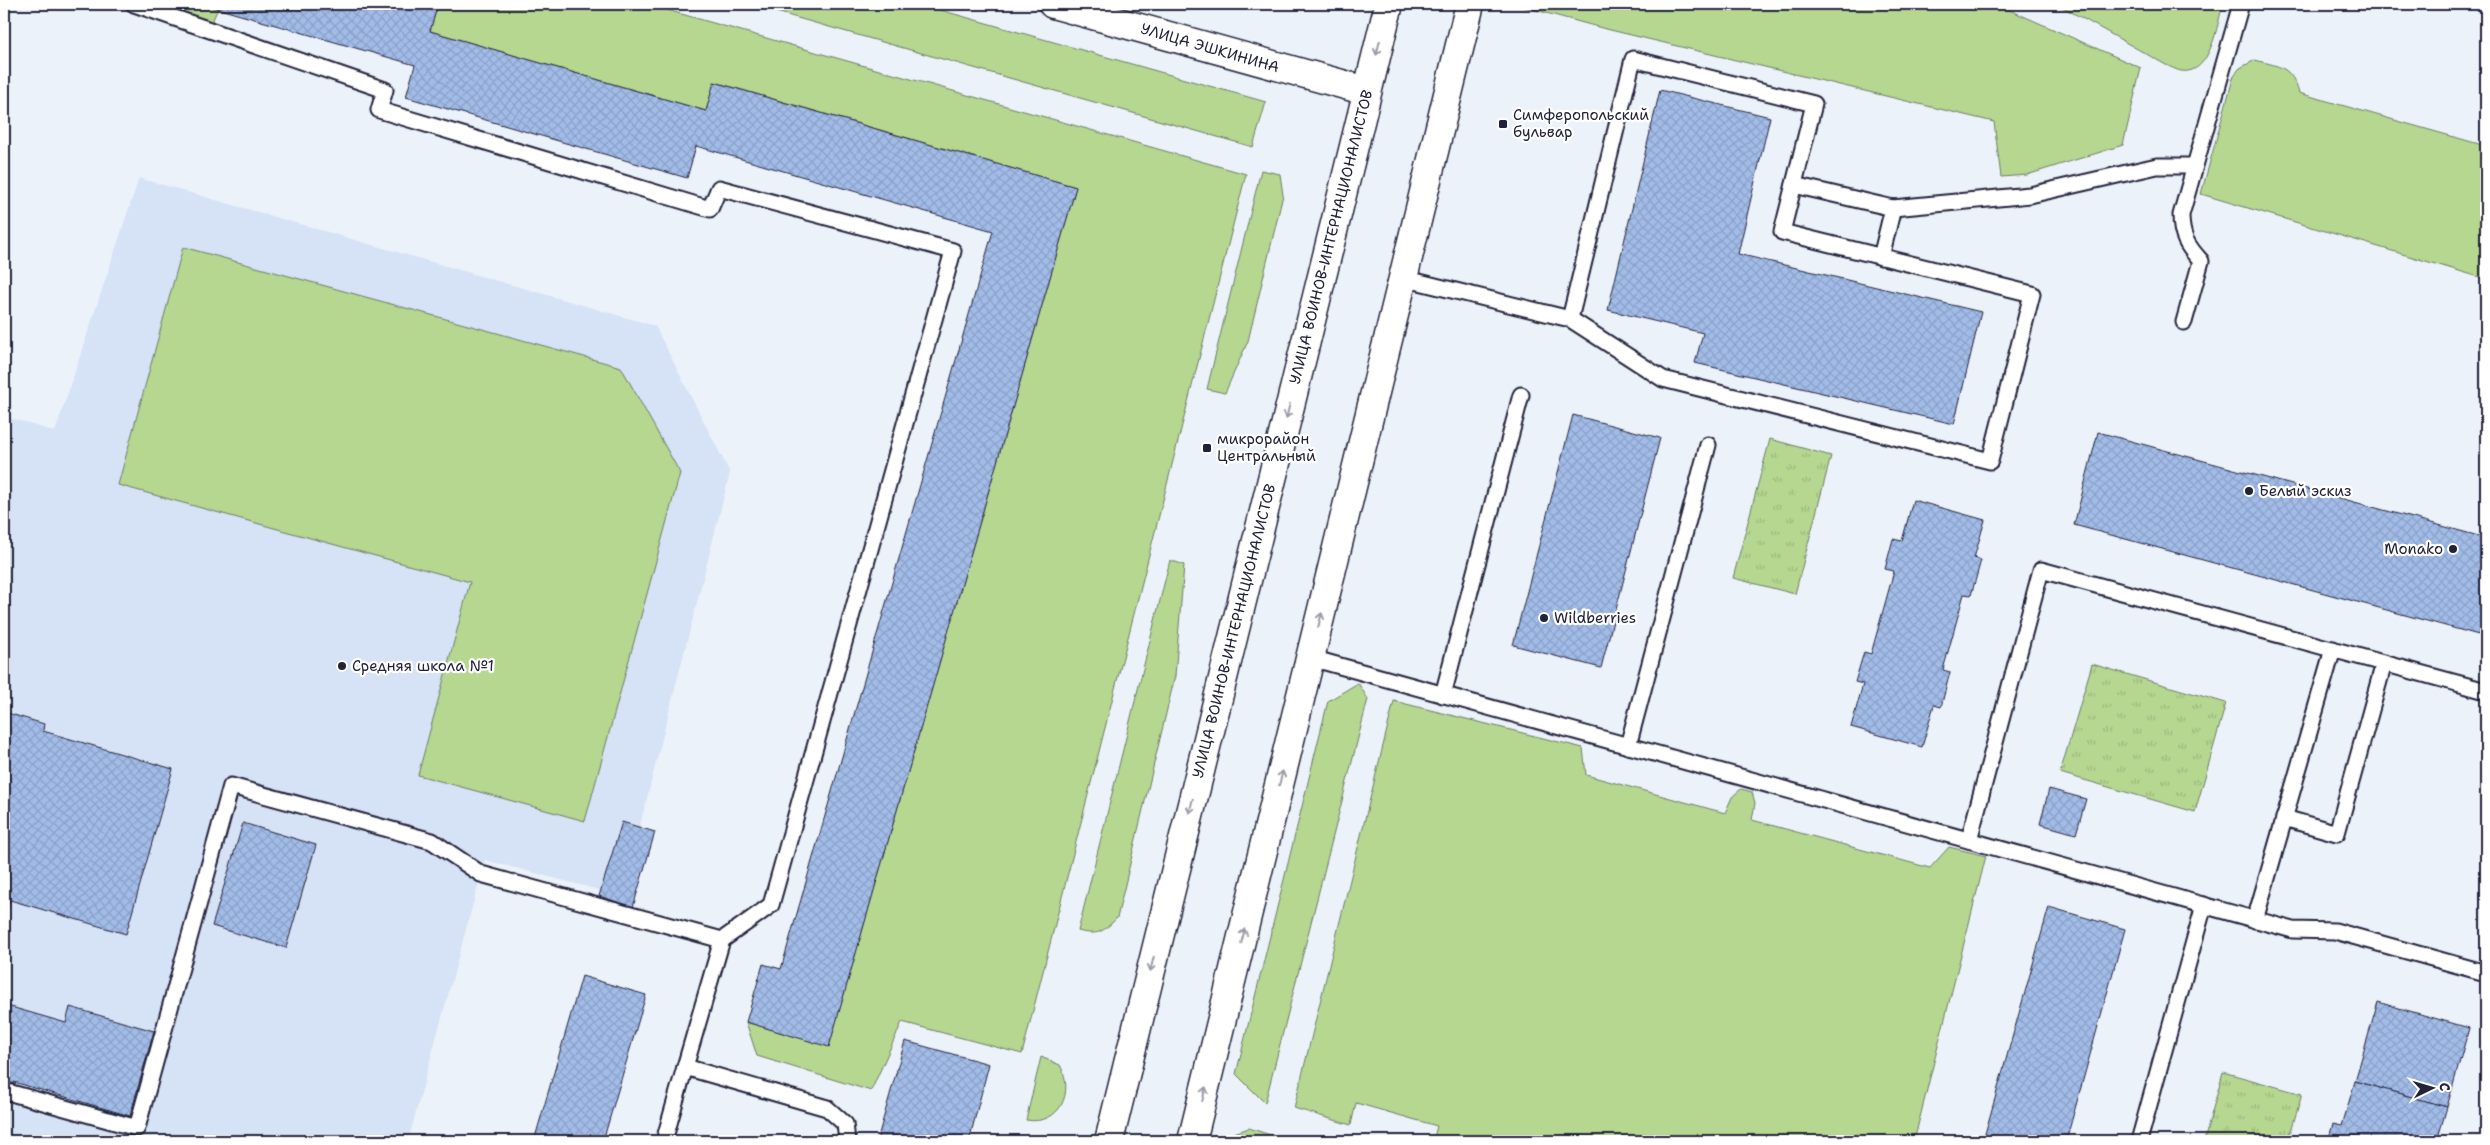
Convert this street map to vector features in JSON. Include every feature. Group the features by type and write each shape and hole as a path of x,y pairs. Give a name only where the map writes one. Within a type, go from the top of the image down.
{"main road":[{"name":"УЛИЦА ЭШКИНИНА","path":"1053,4 1367,92"},
{"name":"УЛИЦА ВОИНОВ-ИНТЕРНАЦИОНАЛИСТОВ","path":"1109,1141 1389,4"},
{"path":"1192,1141 1470,4"}],"lane":[{"path":"134,4 385,90 379,110 710,209 719,188 953,250 771,904 722,940 664,1141"},
{"path":"2184,322 2201,262 2189,248 2181,233 2181,215 2241,4"},
{"path":"1403,278 1570,319 1663,379 1990,461 2032,294 1782,232 1814,104 1633,59 1570,319"},
{"path":"1794,185 1893,208 2030,196 2157,166 2194,166"},
{"path":"1881,257 1893,208"},
{"path":"1443,695 1522,395"},
{"path":"1628,746 1708,445"},
{"path":"1969,840 2041,570 2486,691"},
{"path":"2255,920 2333,650"},
{"path":"1311,658 2255,920 2293,930 2335,931 2486,973"},
{"path":"2284,818 2337,833 2384,663"},
{"path":"4,1091 137,1128 231,786 432,841 481,874 722,940"},
{"path":"2139,1141 2204,906"},
{"path":"685,1067 827,1108 845,1124 847,1141"}],"shaded area":[{"name":"Средняя школа №1","path":"139,178 655,326 730,473 622,896 485,860 408,1141 4,1141 4,416 55,432"}],"green space":[{"path":"152,4 202,4 218,8 212,22"},
{"path":"438,4 646,4 1246,174 1022,1054 902,1022 871,1091 757,1056 746,1022 829,1046 1076,187 715,82 706,111 430,31"},
{"path":"748,4 919,4 1266,102 1253,147"},
{"path":"1513,4 1996,4 2141,68 2123,145 2027,175 2001,177 1994,122 1602,28"},
{"path":"2057,4 2223,4 2215,35 2206,57 2191,70 2181,71 2166,65"},
{"path":"2255,60 2284,69 2292,77 2299,93 2486,146 2486,279 2201,194 2234,75 2240,68"},
{"path":"1261,170 1280,174 1283,195 1248,341 1225,393 1207,389"},
{"path":"183,247 621,367 680,473 585,821 418,775 470,582 118,485"},
{"path":"1770,439 1831,456 1795,594 1733,578"},
{"path":"1170,560 1184,565 1175,676 1117,918 1100,932 1078,931"},
{"path":"2092,664 2226,703 2195,812 2060,773"},
{"path":"1358,683 1368,699 1265,1103 1236,1074 1328,701"},
{"path":"1394,701 1583,748 1586,775 1725,813 1732,797 1741,789 1752,792 1755,803 1752,820 1930,868 1949,847 1986,856 1914,1141 1433,1141 1437,1126 1356,1103 1351,1125 1294,1108"},
{"path":"1041,1057 1060,1065 1066,1086 1065,1096 1056,1112 1048,1118 1026,1120"},
{"path":"2223,1072 2302,1094 2288,1141 2204,1141"},
{"path":"1249,1128 1289,1141 1221,1141 1222,1137"}],"building":[{"path":"202,4 438,4 430,31 706,111 714,82 1076,187 829,1047 746,1022 763,964 781,969 993,231 696,146 687,178 406,97 415,65"},
{"path":"1660,90 1770,117 1738,254 1981,312 1954,424 1695,363 1703,333 1608,310"},
{"path":"1573,415 1660,438 1601,668 1513,645"},
{"path":"2098,432 2486,538 2486,637 2074,525"},
{"path":"1913,500 1985,520 1974,558 1981,560 1976,578 1971,595 1964,594 1943,670 1950,672 1941,707 1934,705 1922,747 1851,727 1863,684 1855,682 1864,652 1871,654 1894,571 1885,569 1893,539 1902,541"},
{"path":"4,712 44,724 43,731 173,769 126,934 10,900 4,923"},
{"path":"2049,789 2086,799 2076,834 2040,824"},
{"path":"622,822 655,832 633,907 599,896"},
{"path":"243,823 316,845 286,948 212,926"},
{"path":"2049,907 2125,929 2066,1141 1983,1141"},
{"path":"582,976 646,995 603,1141 534,1141"},
{"path":"2378,1002 2469,1028 2447,1107 2355,1081"},
{"path":"4,1005 66,1023 70,1007 154,1031 130,1116 14,1082 14,1084 4,1081"},
{"path":"905,1041 989,1064 969,1141 877,1141"},
{"path":"2355,1081 2447,1107 2437,1141 2328,1141 2333,1124 2342,1126"}],"place":[{"name":"Симферопольский бульвар","path":"1503,124"},
{"name":"микрорайон Центральный","path":"1207,448"},
{"name":"Белый эскиз","path":"2249,491"},
{"name":"Monako","path":"2453,549"},
{"name":"Wildberries","path":"1544,618"},
{"name":"Средняя школа №1","path":"342,666"}]}
